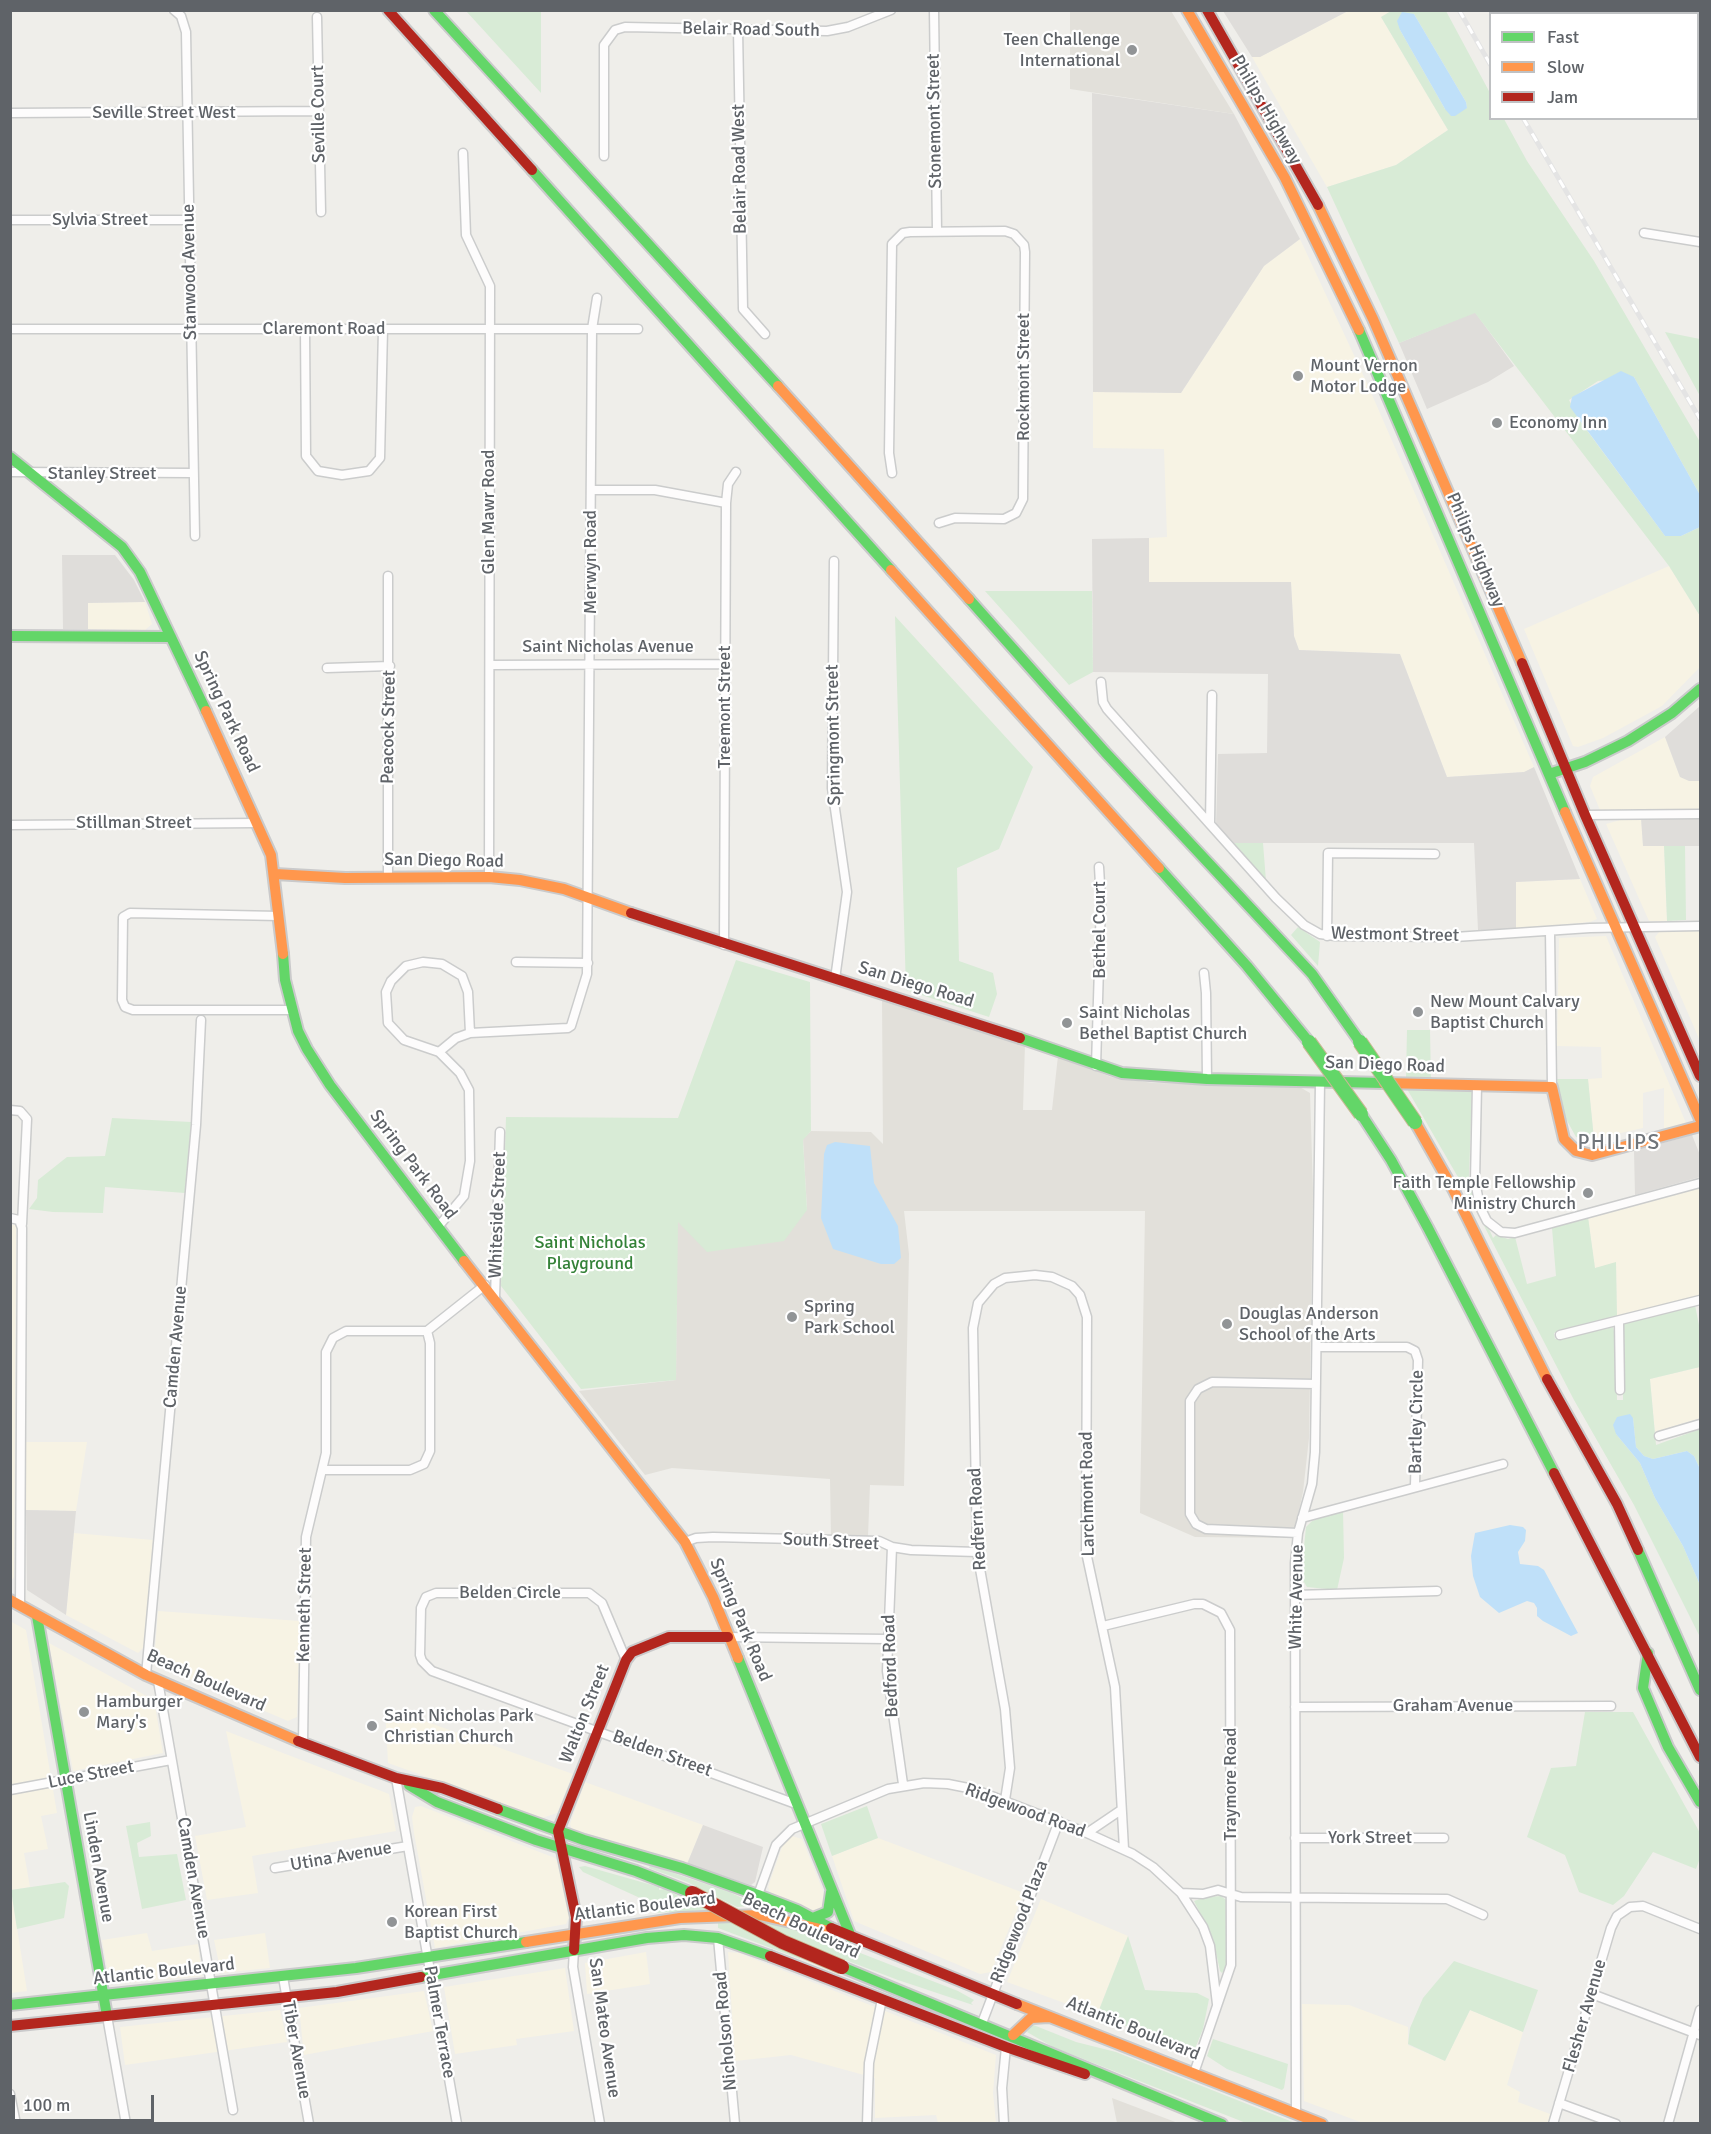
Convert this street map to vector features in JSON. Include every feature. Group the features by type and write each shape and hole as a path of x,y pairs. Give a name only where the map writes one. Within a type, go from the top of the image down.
{"main road":[{"path":"383,10 404,28"},
{"path":"388,10 1216,931 1309,1042 1361,1114 1428,1228 1701,1757"},
{"path":"434,10 809,420 1080,724 1312,974 1415,1122 1453,1189 1534,1356 1617,1504 1701,1690"},
{"name":"Philips Highway","path":"1186,10 1285,178 1358,325 1549,774 1701,1119"},
{"name":"Philips Highway","path":"1207,10 1306,180 1373,319 1502,615 1633,927 1701,1076"},
{"name":"Spring Park Road","path":"10,457 122,547 146,581 257,823 275,874 285,980 298,1030 317,1067 438,1227 685,1542 708,1585 849,1936"},
{"path":"10,636 171,637"},
{"path":"1549,774 1566,769 1628,741 1672,713 1701,688"},
{"name":"San Diego Road","path":"275,874 388,878 489,877 539,883 724,945 1027,1039 1096,1066 1137,1076 1552,1087"},
{"path":"1552,1087 1564,1139 1576,1151 1599,1155 1701,1126"},
{"name":"Beach Boulevard","path":"15,1603 152,1678 303,1743 396,1778 442,1788 558,1831 682,1868 758,1895 849,1936"},
{"name":"Linden Avenue","path":"37,1616 107,2016"},
{"name":"Walton Street","path":"558,1831 597,1730 626,1660 632,1652 669,1637 728,1637"},
{"path":"1681,1648 1701,1671"},
{"path":"1647,1653 1643,1688 1668,1747 1701,1802"},
{"name":"Beach Boulevard","path":"396,1778 437,1802 563,1850 636,1871 692,1893 783,1942 982,2023 1010,2041 1222,2124"},
{"name":"San Mateo Avenue","path":"558,1831 576,1917 574,1950"},
{"path":"797,1922 828,1912 831,1889"},
{"name":"Atlantic Boulevard","path":"10,2005 283,1977 652,1921 760,1915 849,1936 1322,2124"},
{"name":"Atlantic Boulevard","path":"10,2026 287,1998 431,1977 666,1935 718,1938 753,1948 882,1999 1010,2041"},
{"path":"1010,2041 1031,2018 1055,2018"}],"street":[{"name":"Belair Road South","path":"604,156 604,50 609,36 615,30 625,27 832,30 854,25 891,10"},
{"name":"Stonemont Street","path":"934,10 937,231"},
{"name":"Stanwood Avenue","path":"175,11 185,23 186,32 195,536"},
{"name":"Seville Court","path":"317,17 321,212"},
{"name":"Belair Road West","path":"738,29 742,309 765,334"},
{"path":"1233,87 1251,82"},
{"name":"Seville Street West","path":"10,113 318,111"},
{"name":"Glen Mawr Road","path":"463,153 465,227 471,247 490,286 489,877"},
{"path":"1285,178 1306,180"},
{"name":"Sylvia Street","path":"10,220 189,220"},
{"name":"Rockmont Street","path":"937,231 1005,231 1021,239 1025,252 1023,499 1016,513 1004,519 954,519 939,523"},
{"path":"892,473 889,453 892,244 903,233 937,231"},
{"path":"1644,234 1701,242"},
{"name":"Merwyn Road","path":"589,898 592,329 597,298"},
{"path":"1358,325 1373,319"},
{"name":"Claremont Road","path":"10,329 638,329"},
{"path":"305,329 306,456 318,471 342,475 369,471 380,458 383,329"},
{"path":"1422,473 1437,466"},
{"name":"Stanley Street","path":"10,472 193,473"},
{"name":"Treemont Street","path":"724,945 726,503 728,484 736,472"},
{"path":"591,490 663,491 726,503"},
{"name":"Springmont Street","path":"834,561 832,788 847,892 835,979"},
{"name":"Peacock Street","path":"388,576 390,666 388,878"},
{"path":"1486,622 1502,615"},
{"name":"Saint Nicholas Avenue","path":"491,665 725,664"},
{"path":"327,668 390,666"},
{"name":"Westmont Street","path":"1101,682 1103,702 1107,710 1291,913 1312,930 1327,936 1455,937 1616,927 1701,926"},
{"path":"1210,824 1212,695"},
{"path":"1585,815 1701,814"},
{"name":"Stillman Street","path":"10,825 257,823"},
{"path":"1327,936 1328,853 1435,854"},
{"name":"Bethel Court","path":"1096,1066 1101,913 1099,867"},
{"path":"470,1033 468,992 462,976 442,964 423,962 406,966 391,981 386,993 388,1023 404,1040 439,1052 456,1038 470,1033 568,1028 571,1026 584,985 588,963 589,898"},
{"path":"279,916 130,914 123,916 123,1000 125,1007 133,1010 292,1010"},
{"path":"1550,931 1552,1087"},
{"path":"516,962 588,963"},
{"path":"1204,973 1207,1079"},
{"name":"Camden Avenue","path":"201,1020 196,1125 152,1678 171,1760 233,2110"},
{"name":"Whiteside Street","path":"438,1227 464,1196 470,1175 469,1090 460,1073 439,1052"},
{"name":"White Avenue","path":"1296,2114 1295,1595 1299,1533 1314,1468 1320,1082"},
{"path":"1477,1086 1475,1181 1480,1207 1487,1221 1499,1232 1515,1233 1701,1183"},
{"path":"10,1110 20,1111 27,1119 17,1222 15,1603"},
{"name":"Whiteside Street","path":"495,1298 500,1131"},
{"name":"Redfern Road","path":"1005,1800 1010,1768 1005,1709 977,1552 974,1315 984,1294 994,1284 1005,1278 1035,1275"},
{"name":"Larchmont Road","path":"1035,1275 1052,1277 1072,1286 1085,1308 1086,1552 1115,1687 1124,1849"},
{"path":"323,1470 410,1470 424,1464 430,1451 430,1343 427,1331 485,1285"},
{"path":"1560,1335 1701,1300"},
{"path":"1619,1322 1620,1390"},
{"name":"Kenneth Street","path":"303,1743 306,1537 326,1453 326,1352 329,1344 339,1334 346,1331 427,1331"},
{"name":"Bartley Circle","path":"1317,1347 1407,1347 1415,1350 1418,1360 1416,1485"},
{"path":"1299,1533 1206,1530 1196,1524 1190,1514 1190,1401 1198,1389 1212,1382 1316,1384"},
{"path":"1659,1436 1701,1424"},
{"path":"1302,1518 1416,1485 1503,1464"},
{"name":"South Street","path":"685,1542 696,1538 713,1537 879,1540 892,1547 977,1552"},
{"name":"Bedford Road","path":"892,1547 887,1639 889,1696 903,1785"},
{"path":"1295,1595 1437,1592"},
{"name":"Belden Circle","path":"426,1667 420,1655 421,1608 426,1597 436,1593 590,1593 597,1596 602,1603 626,1660"},
{"name":"Traymore Road","path":"1103,1626 1194,1604 1212,1607 1226,1621 1230,1630 1231,1965 1194,2073"},
{"name":"Walton Street","path":"728,1637 887,1639"},
{"name":"Belden Street","path":"426,1667 796,1804"},
{"name":"Graham Avenue","path":"1295,1707 1611,1706"},
{"name":"Luce Street","path":"10,1790 171,1760"},
{"name":"Palmer Terrace","path":"396,1778 457,2124"},
{"name":"Ridgewood Road","path":"758,1895 776,1845 784,1834 804,1823 903,1785 948,1784 1005,1800 1059,1821 1124,1849 1153,1867 1181,1893 1198,1918 1210,1946 1217,2007"},
{"path":"1087,1833 1121,1810"},
{"name":"Ridgewood Plaza","path":"982,2023 1059,1821"},
{"name":"York Street","path":"1295,1838 1444,1838"},
{"name":"Utina Avenue","path":"275,1869 408,1846"},
{"path":"1181,1893 1203,1894 1218,1890 1232,1895 1447,1899 1483,1915"},
{"name":"Flesher Avenue","path":"1553,2124 1611,1928 1622,1911 1630,1906 1642,1906 1701,1929"},
{"name":"Nicholson Road","path":"718,1938 735,2124"},
{"name":"San Mateo Avenue","path":"574,1950 573,1967 600,2124"},
{"name":"Tiber Avenue","path":"283,1977 309,2124"},
{"path":"1592,1995 1698,2034"},
{"path":"867,2124 868,2063 882,1999"},
{"path":"1668,2124 1698,2034 1701,2010"},
{"name":"Linden Avenue","path":"107,2016 126,2124"},
{"path":"1004,2124 1002,2088 1010,2041"},
{"path":"10,2094 16,2124"},
{"path":"1559,2103 1616,2124"}],"shaded area":[{"name":"Teen Challenge International","path":"1070,11 1171,11 1234,114 1070,89"},
{"path":"1223,11 1348,11 1260,57 1252,57"},
{"path":"1348,11 1391,11 1381,17 1448,130 1396,165 1327,187 1252,57 1260,57"},
{"path":"1092,93 1234,114 1300,239 1264,266 1181,393 1093,392"},
{"path":"1300,239 1366,381 1534,767 1525,772 1447,777 1400,654 1299,650 1294,636 1291,582 1149,582 1149,538 1167,537 1164,449 1093,448 1093,392 1181,393 1264,266"},
{"path":"1475,312 1514,366 1488,382 1427,409 1399,343"},
{"path":"1149,538 1149,582 1291,582 1294,636 1299,650 1400,654 1447,777 1524,772 1534,767 1580,879 1516,882 1516,929 1478,930 1474,843 1234,843 1216,825 1218,754 1267,753 1268,674 1093,672 1092,539"},
{"path":"62,555 115,555 134,580 145,602 88,603 88,629 63,629"},
{"path":"1669,566 1700,616 1700,667 1662,706 1603,738 1578,747 1573,746 1524,629"},
{"path":"145,602 152,624 145,630 88,629 88,603"},
{"path":"1700,706 1700,781 1689,781 1680,777 1665,737"},
{"path":"1665,737 1680,777 1700,781 1700,809 1600,810 1590,786 1593,777"},
{"path":"1700,817 1700,846 1643,846 1641,818"},
{"path":"1641,818 1643,845 1664,846 1667,921 1649,921 1606,824 1624,819"},
{"path":"1580,879 1597,919 1590,922 1516,929 1516,882"},
{"path":"1700,929 1700,1041 1655,937 1660,931"},
{"path":"1606,936 1686,1123 1664,1130 1664,1088 1643,1093 1643,1128 1594,1139 1588,1079 1602,1078 1601,1047 1557,1046 1559,938"},
{"name":"Douglas Anderson School of the Arts","path":"882,998 1025,1044 1023,1110 1052,1110 1058,1056 1111,1077 1153,1083 1298,1086 1310,1093 1313,1190 1309,1438 1303,1492 1293,1538 1195,1537 1140,1513 1145,1211 904,1211 909,1254 904,1486 870,1485 868,1536 831,1536 830,1479 672,1468 645,1475 579,1391 676,1380 677,1221 807,1210 803,1139 811,1131 871,1132 883,1144"},
{"path":"1692,1135 1700,1155 1700,1177 1635,1195 1634,1151"},
{"path":"1700,1187 1700,1297 1617,1317 1616,1263 1595,1268 1588,1217"},
{"path":"10,1225 16,1225 14,1577 11,1581"},
{"path":"1700,1367 1700,1418 1655,1432 1650,1379"},
{"path":"26,1442 87,1442 76,1511 26,1510"},
{"path":"26,1510 76,1511 66,1615 27,1590"},
{"path":"74,1533 153,1540 144,1647 138,1653 66,1615"},
{"path":"158,1611 300,1621 297,1717 288,1721 159,1666 154,1661"},
{"path":"10,1621 26,1630 57,1813 41,1816 48,1849 24,1853 30,1887 11,1890 27,1991 11,1993"},
{"path":"49,1643 154,1700 163,1753 73,1771"},
{"path":"385,1707 573,1774 557,1813 542,1818 388,1763"},
{"path":"226,1731 389,1794 396,1831 252,1856 258,1893 207,1900 195,1836 246,1827"},
{"path":"585,1782 703,1825 687,1864 572,1829 570,1824"},
{"path":"421,1806 555,1858 560,1867 569,1917 566,1924 435,1948 412,1817 415,1807"},
{"path":"703,1825 763,1847 755,1882 751,1885 687,1864"},
{"path":"792,1836 802,1839 827,1901 826,1908 816,1912 771,1894 768,1887 783,1844"},
{"path":"878,1838 1024,1893 991,1972 980,1974 854,1921 832,1856"},
{"path":"1041,1899 1128,1936 1097,2015 1007,1982"},
{"path":"147,1933 152,1951 198,1944 202,1976 110,1984 102,1940"},
{"path":"265,1933 270,1968 221,1973 214,1940"},
{"path":"646,1952 650,1984 587,1994 585,1963"},
{"path":"728,1952 739,1953 996,2055 993,2093 996,2123 938,2123 936,2115 875,2118 875,2078 791,2055 735,2061"},
{"path":"565,1968 574,2031 516,2039 517,2045 455,2054 444,1987"},
{"path":"424,1991 433,2031 304,2055 299,2008"},
{"path":"1302,2004 1349,2005 1408,2027 1408,2045 1445,2061 1470,2010 1523,2032 1507,2085 1520,2092 1518,2102 1550,2114 1548,2123 1363,2123 1304,2101"},
{"path":"280,2010 287,2042 125,2065 120,2027"},
{"path":"1112,2098 1178,2123 1117,2123"}],"green space":[{"path":"466,11 541,11 541,93"},
{"path":"1391,11 1446,11 1489,91 1489,120 1505,120 1527,161 1594,261 1700,442 1700,495 1634,377 1598,381 1569,400 1580,421 1665,536 1681,536 1700,527 1700,616 1669,566 1475,313 1399,343 1327,187 1396,165 1448,130 1381,17","holes":["1414,14 1466,102 1467,108 1445,109 1400,30"]},
{"path":"1665,332 1700,339 1700,396"},
{"path":"985,591 1092,591 1093,672 1069,685"},
{"path":"895,616 1033,767 999,849 957,868 959,961 993,973 997,994 989,1017 906,990"},
{"path":"1234,843 1263,843 1266,881"},
{"path":"1664,846 1685,846 1686,920 1667,921"},
{"path":"1298,927 1320,942 1318,966 1291,935"},
{"name":"Saint Nicholas Playground","path":"736,960 810,982 811,1131 803,1140 807,1210 784,1241 707,1252 678,1222 676,1380 581,1389 501,1286 506,1117 678,1118"},
{"path":"1407,1030 1430,1030 1431,1080 1407,1080"},
{"path":"1557,1079 1588,1079 1594,1139 1576,1137 1565,1117"},
{"path":"1407,1089 1472,1091 1469,1176 1473,1192 1493,1238 1496,1235 1508,1239 1515,1237 1527,1284 1556,1276 1552,1228 1588,1217 1595,1268 1616,1262 1617,1317 1554,1333 1555,1339 1613,1327 1616,1339 1617,1400 1623,1400 1623,1323 1695,1305 1700,1330 1700,1367 1650,1379 1656,1445 1700,1429 1700,1469 1694,1456 1687,1451 1653,1459 1644,1456 1636,1447 1633,1418 1616,1434 1640,1463 1655,1498 1683,1546 1700,1585 1700,1637 1634,1505 1574,1400 1466,1191"},
{"path":"112,1118 191,1122 185,1193 105,1187 103,1213 29,1209 37,1198 38,1180 67,1157 105,1156"},
{"path":"1343,1510 1344,1558 1337,1590 1307,1587 1301,1577 1306,1527 1312,1521"},
{"path":"1585,1712 1633,1712 1700,1833 1700,1858 1696,1869 1653,1852 1624,1896 1613,1905 1579,1892 1565,1855 1527,1837 1551,1768 1576,1766"},
{"path":"867,1806 878,1838 832,1856 821,1824"},
{"path":"150,1822 151,1836 137,1843 139,1857 177,1854 186,1900 142,1909 126,1826"},
{"path":"650,1865 729,1892 749,1901 749,1906 737,1907 687,1882 649,1868"},
{"path":"585,1866 659,1887 659,1890 664,1889 709,1910 653,1913 651,1903 583,1872 579,1867"},
{"path":"65,1882 69,1886 64,1918 17,1929 11,1890"},
{"path":"1221,1896 1226,1900 1227,1966 1222,1973 1213,1939 1194,1901"},
{"path":"718,1921 757,1921 796,1928 958,1991 974,2000 971,2003 973,2005 898,1980 806,1945 800,1959 718,1928"},
{"path":"1128,1936 1145,1990 1197,1993 1209,1999 1203,2029 1194,2051 1097,2015"},
{"path":"1454,1961 1538,1990 1523,2032 1470,2010 1445,2061 1408,2044 1410,2028 1423,1998"},
{"path":"1031,2024 1076,2042 1116,2052 1295,2123 1246,2123 1053,2047 1027,2032"},
{"path":"1213,2039 1288,2064 1284,2088 1282,2090 1227,2069 1207,2056"}],"water":[{"path":"1402,12 1414,14 1466,102 1467,108 1455,116 1451,116 1445,109 1400,30 1397,21"},
{"path":"1621,371 1634,377 1700,495 1700,527 1681,536 1665,536 1570,407 1572,397"},
{"path":"835,1142 870,1146 874,1183 898,1226 901,1258 894,1264 881,1264 833,1249 821,1218 824,1154 827,1145"},
{"path":"1630,1414 1633,1418 1636,1447 1644,1456 1653,1459 1687,1451 1694,1456 1700,1469 1700,1585 1683,1546 1655,1498 1640,1463 1616,1434 1613,1425 1617,1417"},
{"path":"1510,1525 1523,1527 1526,1530 1525,1541 1518,1552 1520,1564 1538,1566 1544,1570 1578,1633 1571,1636 1543,1621 1537,1616 1534,1603 1527,1601 1499,1613 1480,1597 1473,1576 1471,1556 1475,1533"}],"railway":[{"path":"1459,10 1489,62"},
{"path":"1524,120 1700,419"}],"traffic: fast":[{"path":"434,10 778,386"},
{"path":"532,170 891,570"},
{"path":"1359,330 1565,812"},
{"path":"10,457 122,547 140,572 206,711"},
{"path":"969,599 1105,752 1312,974 1360,1042"},
{"path":"10,636 171,637"},
{"path":"1549,774 1585,762 1628,741 1672,713 1700,689"},
{"path":"1159,868 1247,966 1309,1042"},
{"path":"283,954 285,980 298,1031 307,1049 330,1085 464,1261"},
{"path":"1020,1038 1122,1073 1207,1079 1384,1083"},
{"path":"1309,1042 1361,1114"},
{"path":"1360,1042 1415,1122"},
{"path":"1361,1114 1391,1160 1428,1228 1554,1473"},
{"path":"1638,1550 1700,1690"},
{"path":"37,1616 107,2016"},
{"path":"1648,1653 1643,1688 1668,1747 1700,1802"},
{"path":"738,1658 851,1937"},
{"path":"409,1785 437,1802 536,1840 636,1871 692,1893"},
{"path":"498,1809 584,1840 682,1868 758,1895 797,1910 831,1928"},
{"path":"813,1918 828,1912 831,1892"},
{"path":"421,1977 647,1938 684,1935 718,1938 770,1956"},
{"path":"10,2005 356,1968 526,1942"},
{"path":"842,1967 1222,2124"}],"traffic: slow":[{"path":"1187,10 1285,178 1359,330"},
{"path":"1318,205 1373,319 1522,663"},
{"path":"778,386 969,599"},
{"path":"891,570 1159,868"},
{"path":"206,711 271,855 283,954"},
{"path":"1565,812 1700,1119"},
{"path":"275,874 345,878 489,877 520,880 564,889 631,913"},
{"path":"1384,1083 1552,1087 1564,1139 1576,1151 1592,1155 1700,1126"},
{"path":"1415,1122 1453,1189 1547,1379"},
{"path":"464,1261 685,1542 713,1597 738,1658"},
{"path":"10,1600 146,1675 298,1741"},
{"path":"526,1942 680,1918 760,1915 825,1930"},
{"path":"1017,2004 1322,2124"},
{"path":"1013,2035 1031,2018 1049,2017"}],"traffic: jam":[{"path":"388,10 532,170"},
{"path":"1207,10 1318,205"},
{"path":"1522,663 1585,815 1700,1076"},
{"path":"631,913 1020,1038"},
{"path":"1547,1379 1617,1504 1638,1550"},
{"path":"1554,1473 1700,1757"},
{"path":"574,1950 576,1917 558,1831 626,1660 632,1652 669,1637 728,1637"},
{"path":"298,1741 396,1778 442,1788 498,1809"},
{"path":"692,1893 783,1942 842,1967"},
{"path":"831,1928 1017,2004"},
{"path":"770,1956 1006,2047 1085,2074"},
{"path":"10,2026 337,1992 421,1977"}],"place":[{"name":"Teen Challenge International","path":"1132,50"},
{"name":"Mount Vernon Motor Lodge","path":"1298,376"},
{"name":"Economy Inn","path":"1497,423"},
{"name":"New Mount Calvary Baptist Church","path":"1418,1012"},
{"name":"Saint Nicholas Bethel Baptist Church","path":"1067,1023"},
{"name":"Faith Temple Fellowship Ministry Church","path":"1588,1193"},
{"name":"Spring Park School","path":"792,1317"},
{"name":"Douglas Anderson School of the Arts","path":"1227,1324"},
{"name":"Hamburger Mary's","path":"84,1712"},
{"name":"Saint Nicholas Park Christian Church","path":"372,1726"},
{"name":"Korean First Baptist Church","path":"392,1922"}],"district":[{"name":"PHILIPS","path":"1619,1143"}]}
